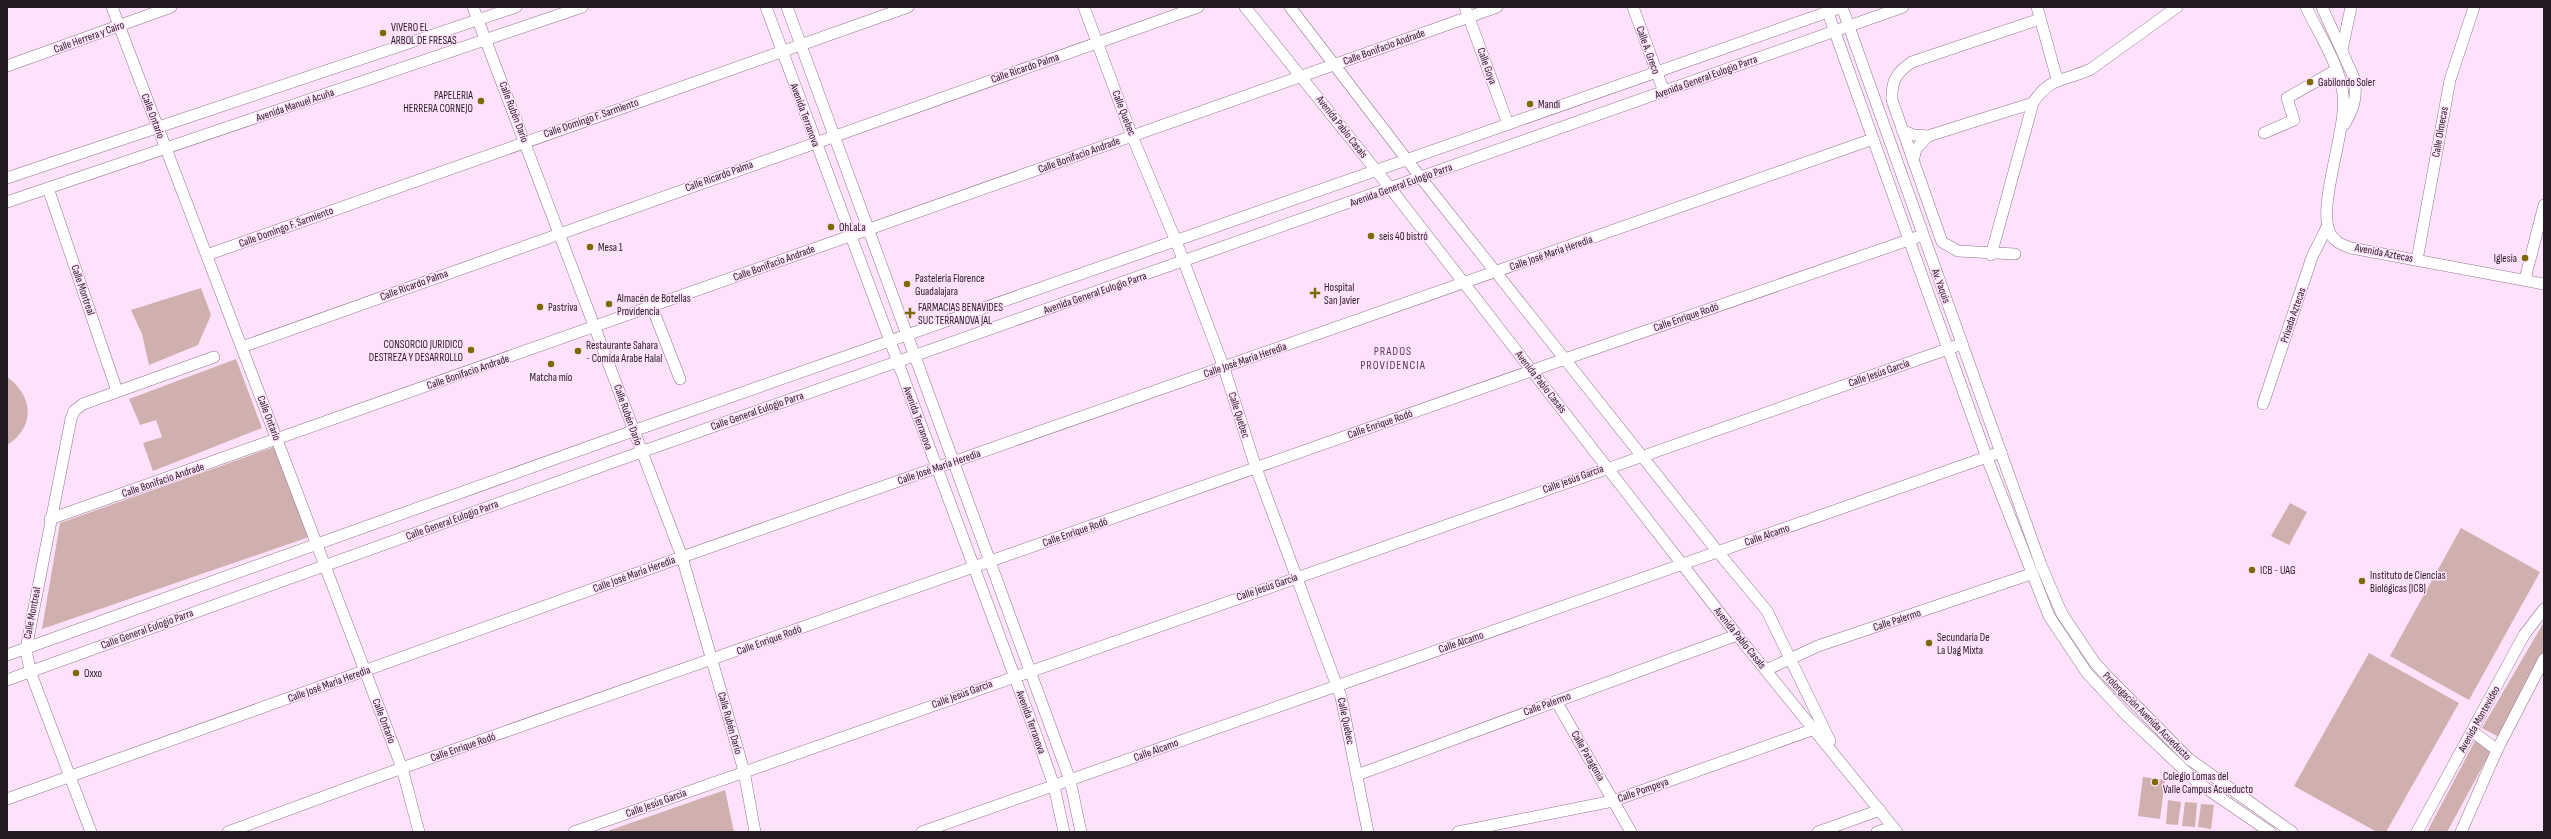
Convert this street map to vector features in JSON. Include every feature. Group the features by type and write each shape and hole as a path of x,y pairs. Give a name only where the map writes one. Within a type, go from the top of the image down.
{"street":[{"name":"Calle Ontario","path":"112,7 402,768 419,832"},
{"name":"Calle Herrera y Cairo","path":"7,66 120,27 171,7"},
{"name":"Calle Rubén Darío","path":"473,7 682,557 744,771 756,832"},
{"name":"Avenida Manuel Acuña","path":"7,178 516,7"},
{"name":"Avenida Manuel Acuña","path":"7,202 582,7"},
{"name":"Avenida Terranova","path":"766,7 1054,786 1064,832"},
{"name":"Avenida Terranova","path":"787,7 1070,780 1081,832"},
{"name":"Calle Domingo F. Sarmiento","path":"207,255 908,7"},
{"name":"Calle Quebec","path":"1084,7 1132,136 1176,241 1224,368 1256,468 1337,685 1368,832"},
{"name":"Calle Ricardo Palma","path":"242,347 834,135 1198,7"},
{"name":"Avenida Pablo Casals","path":"1245,7 1392,189 1737,635 1766,670 1818,727 1838,757 1895,829"},
{"name":"Avenida Pablo Casals","path":"1290,7 1421,178 1766,612 1789,657 1818,727"},
{"name":"Calle Bonifacio Andrade","path":"50,519 1334,65 1467,12 1497,7"},
{"name":"Calle A. Greco","path":"1633,7 1664,92"},
{"name":"Avenida General Eulogio Parra","path":"890,341 1656,72 1827,9 1842,7"},
{"name":"Av. Yaquis","path":"1842,7 2041,565"},
{"name":"Avenida General Eulogio Parra","path":"898,362 1392,189 1903,7"},
{"path":"2037,7 2057,79"},
{"path":"1991,255 2033,103 2046,86 2057,79 2080,74 2091,69 2177,7"},
{"path":"2306,7 2336,70 2344,95 2341,131 2327,208 2327,227"},
{"path":"2322,7 2354,78 2356,90 2350,114 2341,131"},
{"path":"2342,50 2351,7"},
{"name":"Calle Olmecas","path":"2418,260 2450,80 2474,7"},
{"name":"Av. Yaquis","path":"1827,9 1987,458 2031,574"},
{"name":"Calle Goya","path":"1467,12 1508,124"},
{"path":"2015,254 1991,255 1958,251 1942,242 1902,130 1892,100 1891,90 1892,82 1904,68 1912,62 2040,19"},
{"path":"2264,132 2294,120 2286,98 2336,70"},
{"path":"1902,130 1913,135 1928,136 2033,103"},
{"path":"1913,161 1916,150 1928,136"},
{"name":"Calle José María Heredia","path":"7,799 682,557 1873,139"},
{"name":"Calle Montreal","path":"48,188 117,392 83,404 74,411 50,519 26,649 30,671 91,832"},
{"path":"2525,279 2544,205"},
{"name":"Avenida Aztecas","path":"2327,227 2337,242 2351,248 2525,279 2544,284"},
{"name":"Privada Aztecas","path":"2262,404 2312,257 2327,227"},
{"name":"Calle Enrique Rodó","path":"228,832 402,768 712,661 990,561 1532,370 1923,235"},
{"path":"652,307 680,380"},
{"name":"Calle General Eulogio Parra","path":"7,656 633,431 890,341"},
{"name":"Calle Jesús García","path":"574,832 1296,576 1962,344"},
{"path":"117,392 214,357"},
{"name":"Calle General Eulogio Parra","path":"7,680 641,452 898,362"},
{"name":"Calle Alcamo","path":"922,832 2001,452"},
{"name":"Prolongación Avenida Acueducto","path":"2041,565 2062,614 2095,663 2189,758 2292,832"},
{"name":"Prolongación Avenida Acueducto","path":"2031,574 2049,616 2086,673 2180,768 2216,796 2270,832"},
{"name":"Calle Palermo","path":"1766,670 1789,657 2031,574"},
{"name":"Avenida Montevideo","path":"2417,832 2524,636 2544,609"},
{"name":"Calle Palermo","path":"1357,775 1737,635"},
{"path":"2461,832 2497,750 2544,659"},
{"name":"Calle Patagonia","path":"1556,701 1631,832"},
{"name":"Calle Pompeya","path":"1458,832 1613,801 1818,727"},
{"path":"2472,732 2497,750"},
{"path":"2180,768 2189,758"},
{"path":"1818,832 1880,810"},
{"path":"1877,832 1895,829"}],"shaded area":[{"path":"201,288 211,315 198,345 149,365 142,334 131,310"},
{"path":"236,359 262,428 153,471 143,443 162,437 156,420 140,425 129,399"},
{"path":"7,377 16,384 22,393 28,411 27,420 23,429 16,438 7,445"},
{"path":"274,447 309,537 42,629 60,523"},
{"path":"2290,503 2307,512 2289,545 2271,536"},
{"path":"2461,528 2540,572 2469,700 2390,656"},
{"path":"2544,622 2544,654 2499,737 2482,728"},
{"path":"2369,653 2459,703 2386,832 2377,832 2294,786"},
{"path":"2476,739 2491,751 2447,832 2427,832"},
{"path":"2143,777 2165,780 2160,819 2138,816"},
{"path":"725,790 734,832 605,832"},
{"path":"2168,800 2181,802 2178,825 2166,824"},
{"path":"2185,802 2197,803 2195,827 2182,826"},
{"path":"2201,804 2214,805 2211,829 2198,827"}],"place":[{"name":"VIVERO EL ARBOL DE FRESAS","path":"383,33"},
{"name":"Gabilondo Soler","path":"2310,82"},
{"name":"PAPELERIA HERRERA CORNEJO","path":"481,101"},
{"name":"Mandi","path":"1530,104"},
{"name":"OhLaLa","path":"831,227"},
{"name":"seis 40 bistró","path":"1371,236"},
{"name":"Mesa 1","path":"590,247"},
{"name":"Iglesia","path":"2525,258"},
{"name":"Pasteleria Florence Guadalajara","path":"907,284"},
{"name":"Hospital San Javier","path":"1315,293"},
{"name":"Almacén de Botellas Providencia","path":"609,304"},
{"name":"Pastriva","path":"540,307"},
{"name":"FARMACIAS BENAVIDES SUC TERRANOVA JAL","path":"910,313"},
{"name":"CONSORCIO JURIDICO DESTREZA Y DESARROLLO","path":"471,350"},
{"name":"Restaurante Sahara - Comida Arabe Halal","path":"578,351"},
{"name":"Matcha mío","path":"551,364"},
{"name":"ICB - UAG","path":"2252,570"},
{"name":"Instituto de Ciencias Biológicas (ICB)","path":"2362,581"},
{"name":"Secundaria De La Uag Mixta","path":"1929,643"},
{"name":"Oxxo","path":"76,673"},
{"name":"Colegio Lomas del Valle Campus Acueducto","path":"2155,782"}],"district":[{"name":"PRADOS PROVIDENCIA","path":"1393,358"}]}
